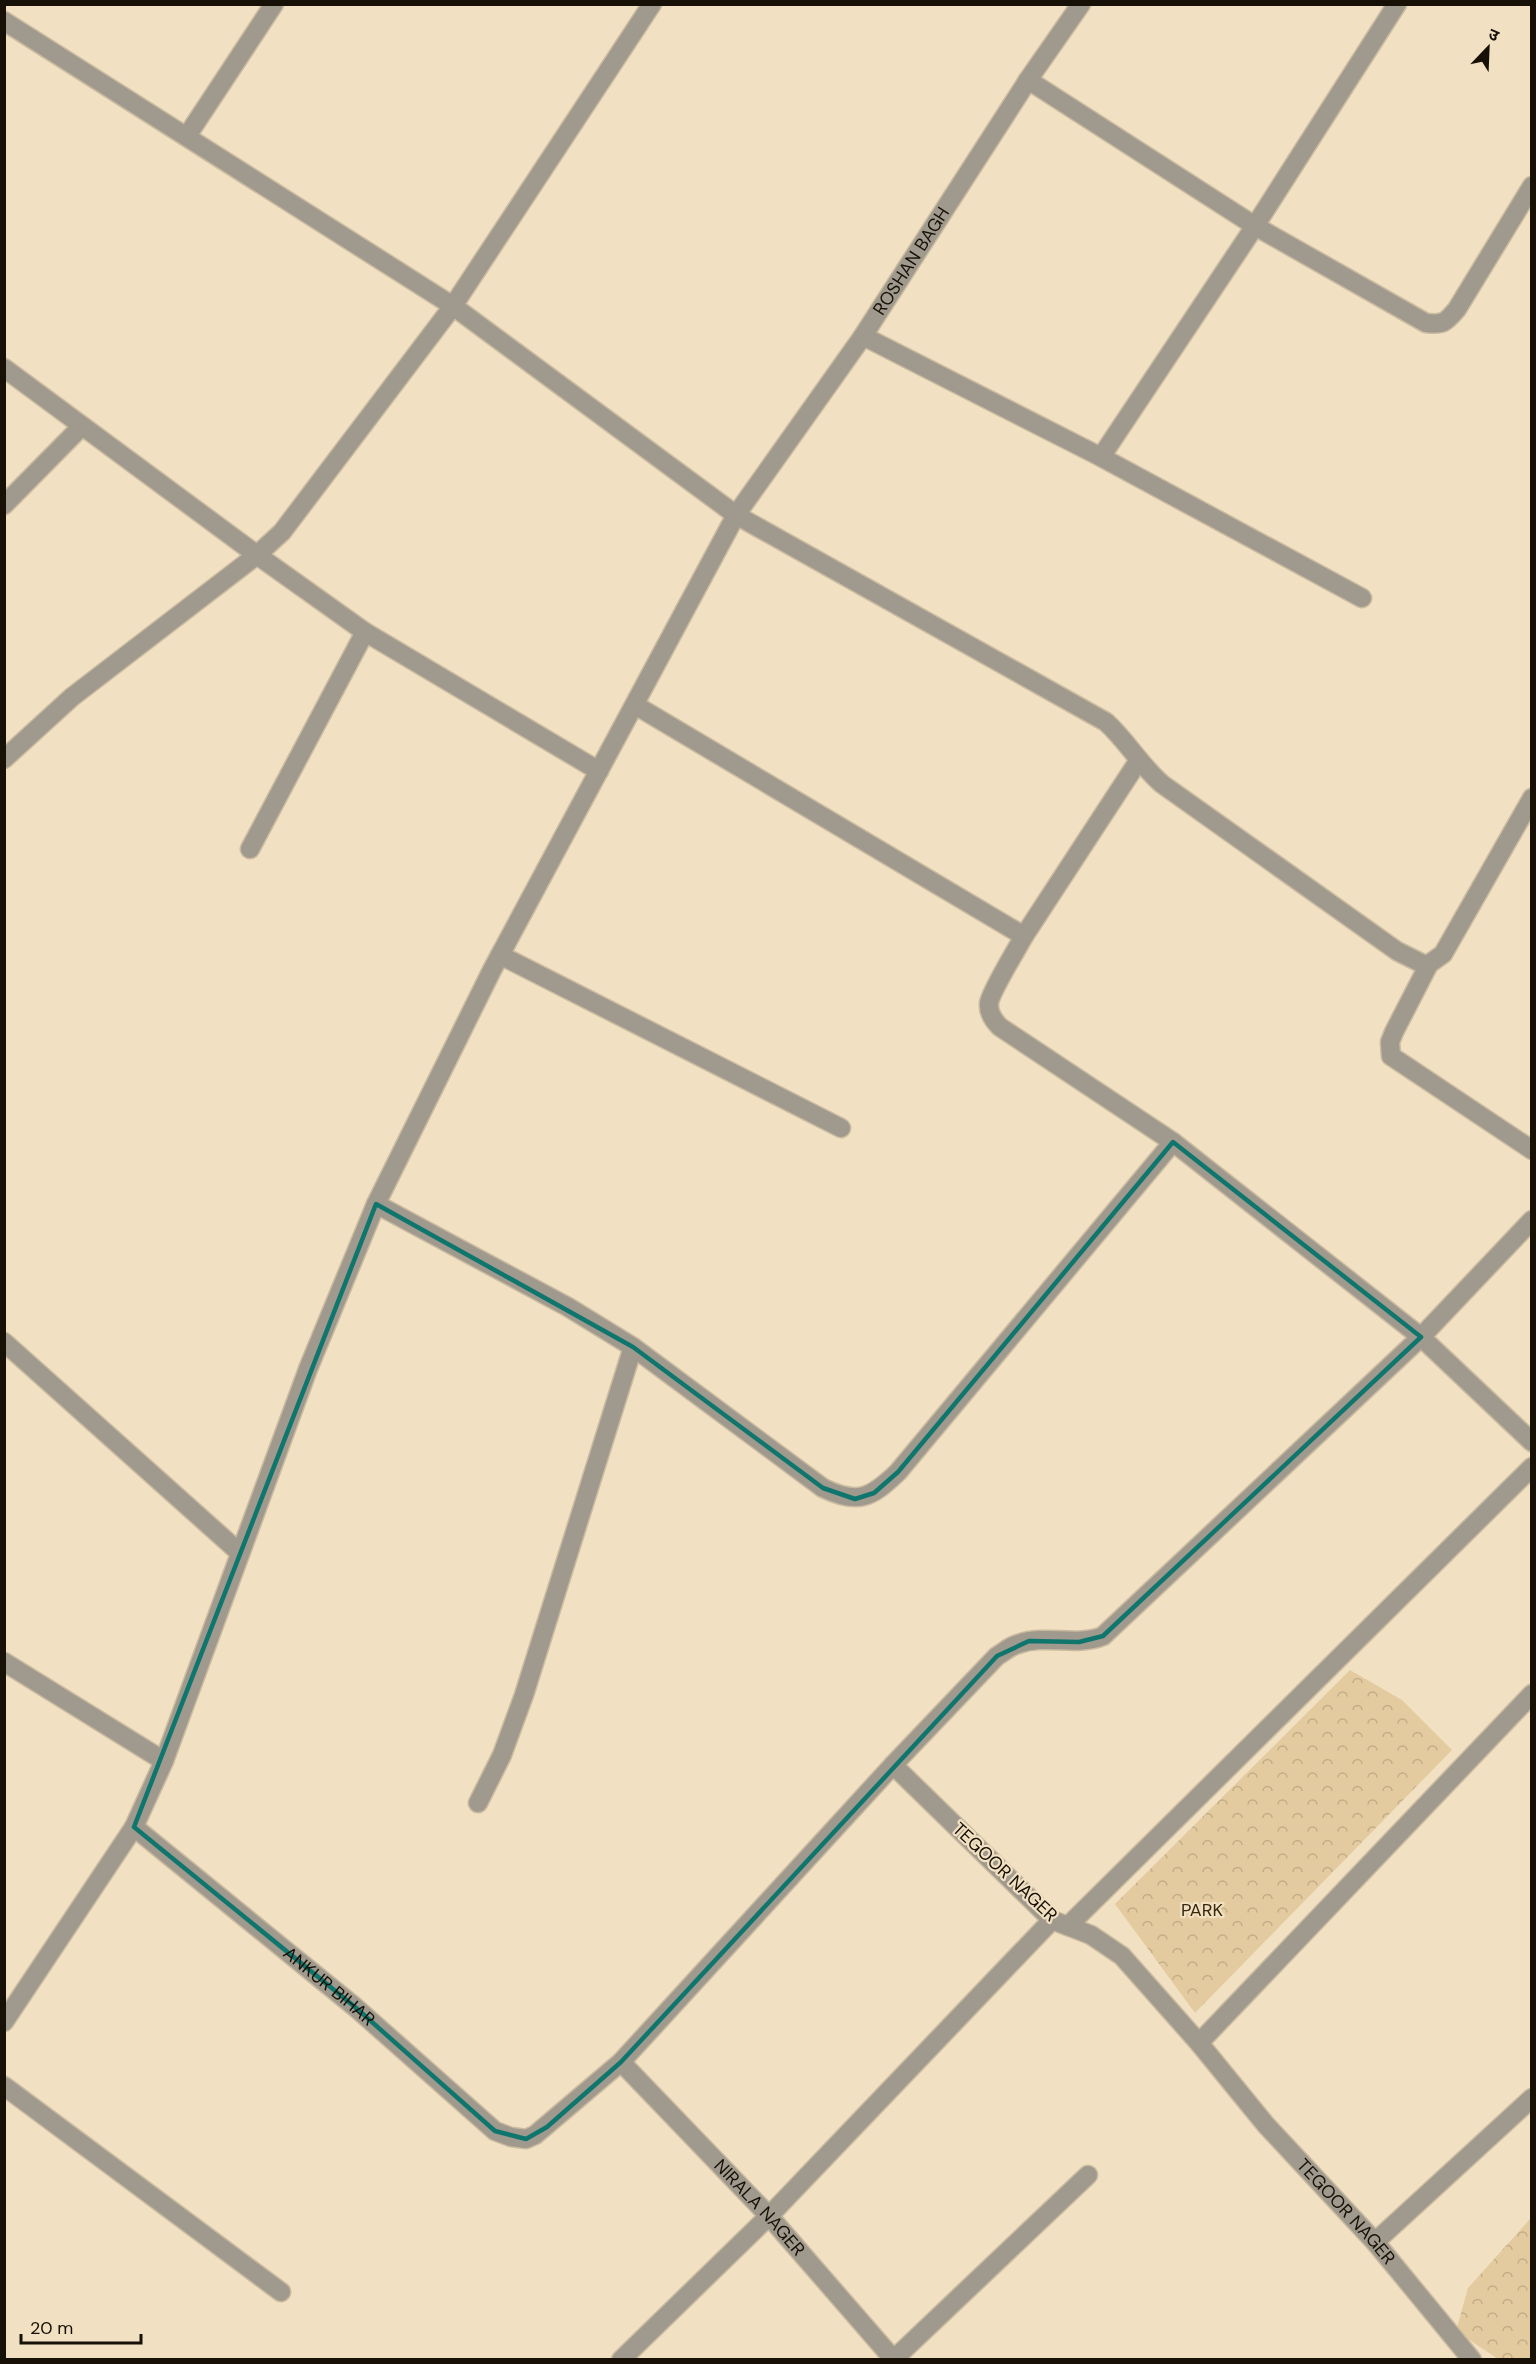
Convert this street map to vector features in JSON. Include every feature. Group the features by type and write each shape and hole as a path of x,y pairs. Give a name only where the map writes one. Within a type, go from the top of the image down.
{"street":[{"path":"187,136 274,4"},
{"path":"4,759 72,697 257,555 282,532 453,306 652,4"},
{"name":"ROSHAN BAGH","path":"4,2022 134,1827 164,1761 308,1370 376,1204 500,955 736,514 863,336 1028,80 1081,4"},
{"path":"1101,457 1255,226 1397,4"},
{"path":"4,21 453,306 736,514 1107,722 1162,784 1387,944 1412,959 1429,964"},
{"path":"1028,80 1255,226 1416,318 1436,324 1447,321 1457,309 1532,186"},
{"path":"863,336 1101,457 1362,598"},
{"path":"4,368 365,632 599,771"},
{"path":"4,506 82,426"},
{"path":"250,849 365,632"},
{"path":"635,705 1024,936"},
{"path":"1139,760 1024,936 991,998 990,1014 994,1021 1173,1142 1421,1337 1532,1442"},
{"path":"1532,798 1443,954 1429,964 1390,1042 1391,1056 1532,1150"},
{"path":"500,955 841,1128"},
{"path":"376,1204 568,1306 633,1347 823,1488 837,1495 855,1499 874,1493 898,1472 1173,1142"},
{"path":"621,2061 893,1765 997,1656 1029,1641 1080,1642 1103,1636 1421,1337 1532,1220"},
{"path":"4,1342 240,1553"},
{"path":"477,1803 502,1755 524,1695 633,1347"},
{"path":"621,2360 769,2216 1060,1923 1532,1467"},
{"path":"4,1662 164,1761"},
{"path":"1199,2043 1532,1694"},
{"name":"TEGOOR NAGER","path":"893,1765 1060,1923 1091,1935 1122,1956 1199,2043 1266,2125 1375,2242 1472,2360"},
{"name":"ANKUR BIHAR","path":"134,1827 356,2007 495,2131 511,2137 526,2139 547,2127 621,2061"},
{"name":"NIRALA NAGER","path":"621,2061 769,2216 894,2359"},
{"path":"4,2086 282,2292"},
{"path":"1375,2242 1532,2098"},
{"path":"894,2359 1089,2175"}],"highlighted area":[{"path":"1173,1142 1421,1337 1103,1636 1079,1642 1029,1641 997,1656 621,2062 547,2127 526,2139 495,2131 355,2007 134,1827 376,1204 633,1347 823,1488 855,1499 874,1493 898,1472"}],"green space":[{"name":"PARK","path":"1350,1670 1402,1700 1452,1750 1195,2013 1115,1904"},
{"path":"1531,2218 1531,2359 1498,2359 1456,2331 1468,2288"}]}
